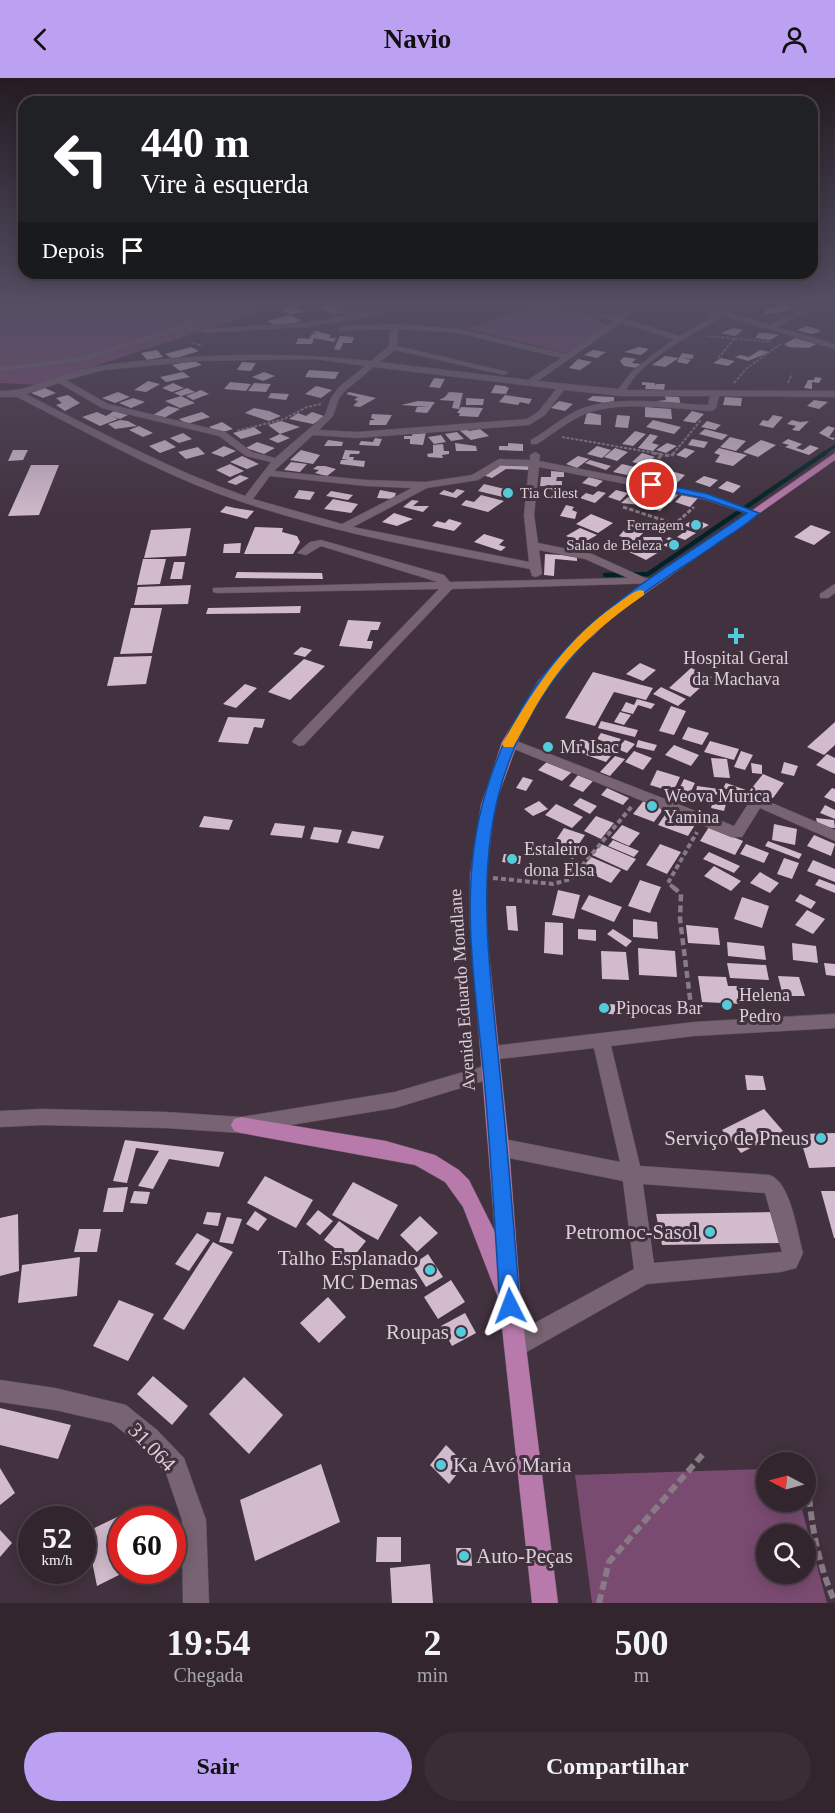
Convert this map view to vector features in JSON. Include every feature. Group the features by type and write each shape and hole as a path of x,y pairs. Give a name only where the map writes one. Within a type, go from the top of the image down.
{"main road":[{"name":"Avenida Eduardo Mondlane","path":"545,1603 510,1306 499,1148 478,926 478,876 488,806 509,742 543,684 578,643 612,612 651,582 835,456"},
{"path":"241,1125 409,1155 436,1165 452,1176 477,1217 510,1306"}],"street":[{"path":"0,394 19,394 70,376"},
{"path":"247,500 277,461 329,416 342,389 358,376"},
{"path":"490,376 532,381 539,376"},
{"path":"513,376 561,388 620,393 834,394"},
{"path":"620,393 623,382 630,376"},
{"path":"58,379 114,409 222,434 249,454 277,461"},
{"path":"311,432 357,435 529,422 542,413 561,388"},
{"path":"534,442 550,435 564,422 589,410 638,406 712,408 715,393"},
{"path":"19,394 202,483 247,500 341,529 534,566"},
{"path":"529,422 534,442 535,463 530,515 534,566 538,583"},
{"path":"266,473 366,483 425,484 475,478 498,462 535,463 705,496 754,513"},
{"path":"341,529 425,484"},
{"path":"302,553 321,543 440,577 448,586"},
{"path":"532,545 588,556 651,582"},
{"path":"217,590 651,582"},
{"path":"299,742 448,586"},
{"path":"824,596 835,587"},
{"path":"509,742 704,820 740,832 755,804 760,803 835,836"},
{"path":"0,1119 42,1117 166,1120 241,1125 394,1100 491,1062 601,1040 694,1029 835,1021"},
{"path":"601,1040 632,1174 645,1274"},
{"path":"499,1148 632,1174 770,1184 776,1190 793,1253 789,1261 645,1274 515,1346"},
{"name":"31.064","path":"0,1391 55,1399 118,1413 149,1438 176,1466 194,1520 196,1603"}],"path":[{"path":"731,393 735,380 740,376"},
{"path":"222,434 284,419 307,407 326,403"},
{"path":"550,435 671,456 712,408"},
{"path":"634,481 663,454"},
{"path":"623,507 675,524 705,496"},
{"path":"478,876 540,884 553,884 571,879 641,795"},
{"path":"694,1029 680,919 681,894 668,883 704,820"},
{"path":"599,1603 609,1562 704,1453"},
{"path":"810,1512 827,1586 835,1602"}],"shaded area":[{"path":"0,376 65,376 38,385 0,383"},
{"path":"756,1469 756,1512 803,1512 806,1524 756,1524 756,1584 816,1584 816,1562 827,1603 592,1603 575,1475"}],"building":[{"path":"189,376 190,377 166,382 160,377"},
{"path":"254,376 275,376 263,381 252,377"},
{"path":"305,376 337,376 335,379"},
{"path":"815,377 822,378 819,383 812,382 812,389 804,388 808,380 814,380"},
{"path":"434,378 445,379 440,388 429,387"},
{"path":"148,381 160,384 146,392 134,390"},
{"path":"230,382 251,384 246,391 224,389"},
{"path":"642,382 655,383 655,386 665,384 664,390 645,389 646,385 642,385"},
{"path":"173,383 184,388 172,392 162,388"},
{"path":"254,383 271,384 266,392 248,391"},
{"path":"495,385 509,388 506,394 491,393"},
{"path":"316,386 332,390 321,398 305,394"},
{"path":"45,388 56,393 43,398 31,393"},
{"path":"187,388 195,392 181,396 174,393"},
{"path":"201,390 209,394 193,400 186,396"},
{"path":"118,392 130,397 115,403 102,398"},
{"path":"349,392 376,398 360,407 353,406 358,401 354,400 358,397 346,394"},
{"path":"449,392 463,393 459,409 452,408 454,401 439,400"},
{"path":"271,393 289,394 286,400 268,398"},
{"path":"68,395 80,403 65,411 56,405 62,403 56,398"},
{"path":"505,395 532,399 529,404 520,402 518,405 499,402"},
{"path":"181,396 195,403 180,408 165,401"},
{"path":"593,396 614,397 614,401 605,403 587,400"},
{"path":"665,396 679,397 681,406 659,406 657,401 666,400"},
{"path":"725,397 742,398 741,406 723,405"},
{"path":"133,398 145,402 131,408 119,403"},
{"path":"466,398 484,399 483,405 466,405"},
{"path":"814,400 828,402 819,409 807,406"},
{"path":"418,401 435,402 427,413 415,412 417,407 428,407 401,405"},
{"path":"559,401 573,404 565,411 551,408"},
{"path":"168,406 180,409 164,418 153,415"},
{"path":"461,407 483,408 478,417 459,416 460,413 457,413"},
{"path":"645,407 671,409 672,419 645,417"},
{"path":"254,408 281,416 269,421 245,413"},
{"path":"114,411 128,415 120,419 111,416 118,419 100,426 82,417 97,412 106,416"},
{"path":"692,411 704,414 695,423 683,421"},
{"path":"202,412 210,417 187,424 179,419"},
{"path":"312,412 327,417 313,424 289,419 298,413 306,416"},
{"path":"587,412 601,415 601,425 584,424"},
{"path":"372,414 392,415 386,425 369,425 370,420 375,420 371,418"},
{"path":"617,415 630,416 628,428 615,427"},
{"path":"773,415 783,417 773,428 759,425 763,420 768,421"},
{"path":"120,420 137,426 115,429 108,424"},
{"path":"653,420 681,427 674,434 646,427"},
{"path":"792,420 809,421 799,431 792,430 796,426 787,424"},
{"path":"281,421 300,427 280,434 268,425"},
{"path":"707,421 721,425 715,430 701,427"},
{"path":"222,422 233,429 220,433 209,427"},
{"path":"139,426 153,433 143,437 129,430"},
{"path":"828,426 835,428 829,437 835,438 833,440 819,433"},
{"path":"254,427 262,433 241,439 233,433"},
{"path":"465,427 469,431 480,429 489,436 471,440 458,429"},
{"path":"705,429 728,435 722,440 699,434"},
{"path":"413,431 426,432 423,445 410,444 410,439 404,439 404,436 412,436"},
{"path":"635,431 646,434 633,446 622,444"},
{"path":"457,432 464,439 451,441 445,434"},
{"path":"183,433 192,439 179,443 170,438"},
{"path":"280,434 290,438 278,443 269,439"},
{"path":"650,434 658,436 652,443 659,445 653,451 638,448"},
{"path":"441,435 446,442 434,444 428,437"},
{"path":"730,437 746,441 736,451 720,447"},
{"path":"375,438 382,439 379,446 359,445 361,441 373,442"},
{"path":"692,439 708,442 704,448 688,445"},
{"path":"788,439 802,444 796,448 803,450 810,445 819,448 809,455 785,447 789,445 782,443"},
{"path":"165,440 176,447 160,453 149,446"},
{"path":"328,440 343,442 342,446 324,446"},
{"path":"761,440 776,445 758,457 743,452"},
{"path":"257,442 275,448 264,454 246,448"},
{"path":"455,443 476,446 477,451 456,451"},
{"path":"508,443 523,444 523,451 499,450 499,446 508,446"},
{"path":"667,443 677,446 666,453 656,450"},
{"path":"443,444 444,451 449,451 449,454 442,455 443,458 428,457 427,454 433,453 433,445"},
{"path":"224,446 236,451 223,457 211,453"},
{"path":"597,446 611,450 602,458 587,454"},
{"path":"198,447 205,454 186,459 178,452"},
{"path":"615,448 628,452 617,461 604,457"},
{"path":"685,448 695,451 686,458 676,455"},
{"path":"719,448 747,455 733,466 715,462 720,455 714,453"},
{"path":"13,450 28,450 23,460 8,461"},
{"path":"301,450 320,455 313,464 290,460"},
{"path":"345,450 360,451 359,454 350,454 349,457 354,457 353,460 365,461 364,467 340,464 341,460 349,460 342,459"},
{"path":"642,453 655,457 644,465 632,462"},
{"path":"242,456 259,464 247,469 230,462"},
{"path":"578,456 589,459 577,468 566,464"},
{"path":"590,460 611,466 606,470 585,463"},
{"path":"291,462 307,464 300,472 284,470"},
{"path":"501,462 529,464 529,470 506,469 492,478 483,475"},
{"path":"230,464 244,471 230,477 216,470"},
{"path":"622,464 635,467 627,475 613,472"},
{"path":"31,465 59,465 39,515 8,516"},
{"path":"317,466 336,469 327,476 315,473 319,470 313,469"},
{"path":"551,471 564,472 564,477 557,477 556,481 562,481 562,487 540,486 541,477 551,477"},
{"path":"671,471 685,475 676,484 662,481"},
{"path":"240,475 249,478 236,485 227,482"},
{"path":"704,476 718,480 710,487 695,482"},
{"path":"589,477 603,481 596,487 582,483"},
{"path":"727,481 741,486 733,493 718,488"},
{"path":"484,484 513,491 507,498 478,491"},
{"path":"643,487 656,491 648,497 635,493"},
{"path":"457,489 465,491 456,498 439,494 444,490 453,493"},
{"path":"299,490 315,492 310,500 294,498"},
{"path":"380,490 396,493 394,499 377,498"},
{"path":"616,490 628,493 620,501 608,497"},
{"path":"331,491 353,495 348,500 326,496"},
{"path":"598,491 606,493 595,503 580,498 586,493 593,495"},
{"path":"662,491 678,495 670,503 655,498"},
{"path":"683,494 698,498 690,507 675,502"},
{"path":"481,495 504,501 488,512 461,505 466,500 474,502"},
{"path":"637,495 648,498 641,505 621,503 628,497 633,499"},
{"path":"333,499 358,504 351,513 324,509"},
{"path":"651,499 667,504 660,511 644,506"},
{"path":"412,500 419,501 413,506 429,506 423,512 403,507"},
{"path":"566,505 574,507 572,510 577,512 575,519 560,516"},
{"path":"226,506 254,511 247,519 220,512"},
{"path":"394,513 413,519 397,526 382,522"},
{"path":"591,514 613,523 598,533 576,524"},
{"path":"449,519 462,523 454,531 432,526 437,521 445,523"},
{"name":"Ferragem","path":"695,519 709,525 698,531 684,525"},
{"path":"654,520 667,523 659,532 646,528"},
{"path":"811,525 831,532 814,545 794,537"},
{"path":"255,527 283,528 282,532 297,536 300,542 293,554 244,554"},
{"path":"627,527 644,532 635,541 619,536"},
{"path":"191,528 186,556 144,558 151,530"},
{"path":"580,528 597,535 583,543 566,536"},
{"path":"687,530 696,533 685,540 677,537"},
{"path":"484,534 504,540 499,545 506,547 501,551 474,542"},
{"path":"643,537 661,537 663,542 644,542"},
{"path":"669,537 680,542 677,544 681,546 674,550 663,545 671,541 666,539"},
{"path":"241,543 240,553 223,553 224,544"},
{"path":"638,543 659,552 646,560 625,550"},
{"path":"545,554 577,556 577,561 555,559 554,576 544,575"},
{"path":"143,559 166,559 160,584 137,585"},
{"path":"174,562 185,562 182,579 170,579"},
{"path":"237,572 322,573 323,579 235,578"},
{"path":"191,585 188,604 134,605 138,587"},
{"path":"301,606 300,613 206,614 208,608"},
{"path":"131,608 162,608 152,653 120,654"},
{"path":"348,620 381,622 378,630 371,630 367,641 373,641 371,649 339,646"},
{"path":"301,647 312,650 305,657 293,654"},
{"path":"152,656 146,684 107,686 114,657"},
{"path":"304,659 325,666 290,700 268,692"},
{"path":"640,663 656,670 643,681 626,674"},
{"path":"691,668 712,677 690,697 669,688"},
{"path":"593,672 653,688 646,700 614,692 595,726 565,718"},
{"path":"245,684 257,688 236,708 223,704"},
{"path":"661,687 686,699 678,706 653,694"},
{"path":"637,699 655,704 651,709 638,705 633,714 621,711 626,702 634,705"},
{"path":"671,706 686,711 674,735 659,731"},
{"path":"620,712 631,715 624,725 614,722"},
{"path":"228,717 265,719 262,728 254,727 248,744 218,742"},
{"path":"601,721 638,730 635,737 598,728"},
{"path":"835,722 835,745 824,755 807,747"},
{"path":"688,727 709,733 702,745 682,739"},
{"path":"601,733 621,739 616,746 597,739"},
{"path":"581,739 615,751 606,762 572,750"},
{"path":"625,740 635,744 627,753 617,749"},
{"path":"638,740 657,745 654,751 636,747"},
{"path":"710,741 739,749 734,760 704,752"},
{"path":"674,745 699,755 691,766 665,755"},
{"path":"634,751 652,758 643,770 625,762"},
{"path":"741,751 753,755 745,770 734,767"},
{"path":"827,754 835,758 835,774 816,765"},
{"path":"615,756 625,759 610,776 600,772"},
{"path":"711,758 727,759 730,778 714,777"},
{"path":"549,760 573,771 562,781 538,770"},
{"path":"784,762 798,766 794,776 781,773"},
{"path":"751,763 762,765 762,774 752,773"},
{"path":"657,770 680,777 673,792 650,785"},
{"path":"763,774 784,783 773,798 751,789"},
{"path":"578,775 593,781 583,792 569,786"},
{"path":"523,777 533,780 526,791 516,788"},
{"path":"684,779 695,783 685,803 674,799"},
{"path":"726,783 746,790 743,795 723,788"},
{"path":"697,786 719,789 719,795 696,792"},
{"path":"607,788 629,798 623,805 601,795"},
{"path":"832,788 835,789 835,802 824,797"},
{"path":"580,798 597,806 590,814 573,805"},
{"path":"645,799 665,807 654,822 633,814"},
{"path":"539,801 548,809 533,816 524,809"},
{"path":"713,801 726,804 724,811 711,808"},
{"path":"556,804 583,817 572,828 545,815"},
{"path":"825,805 835,810 835,819 820,813"},
{"path":"669,809 698,820 688,836 658,825"},
{"path":"204,816 233,820 229,830 199,827"},
{"path":"596,816 614,823 601,839 584,831"},
{"path":"816,818 834,820 835,828 818,827"},
{"path":"275,823 305,826 302,838 270,835"},
{"path":"774,824 797,829 795,845 772,840"},
{"path":"622,825 640,833 629,846 611,838"},
{"path":"314,827 342,830 338,843 310,839"},
{"path":"709,827 743,841 735,855 700,841"},
{"path":"564,828 585,835 575,850 554,843"},
{"path":"352,831 384,836 379,849 347,843"},
{"path":"814,835 835,844 831,856 807,846"},
{"path":"613,840 639,851 634,857 608,846"},
{"path":"768,841 802,854 799,859 765,846"},
{"path":"601,844 636,859 627,871 592,855"},
{"path":"660,844 681,852 667,874 646,865"},
{"path":"746,844 769,853 764,863 740,854"},
{"path":"558,845 577,853 573,859 553,851"},
{"path":"709,852 740,866 734,873 703,859"},
{"name":"Estaleiro dona Elsa","path":"504,854 521,856 520,864 502,862"},
{"path":"591,857 621,870 611,883 581,869"},
{"path":"784,858 799,863 792,879 777,874"},
{"path":"813,860 835,869 835,882 807,871"},
{"path":"714,866 741,881 731,891 704,876"},
{"path":"760,872 779,883 770,893 750,883"},
{"path":"819,879 835,885 835,893 815,885"},
{"path":"640,880 661,887 650,913 628,906"},
{"path":"558,890 580,895 574,919 552,915"},
{"path":"800,894 816,902 811,909 795,901"},
{"path":"589,895 622,907 614,922 581,909"},
{"path":"742,897 769,906 762,928 734,919"},
{"path":"506,906 516,906 518,931 508,930"},
{"path":"807,910 825,919 813,934 795,925"},
{"path":"633,919 657,922 658,939 633,937"},
{"path":"545,922 563,923 563,955 544,953"},
{"path":"686,925 718,928 720,945 688,943"},
{"path":"578,929 596,930 596,941 578,939"},
{"path":"613,929 632,941 626,947 607,934"},
{"path":"727,942 764,946 766,960 728,956"},
{"path":"792,943 816,946 818,963 793,960"},
{"path":"638,948 675,951 677,977 639,975"},
{"path":"601,951 626,952 629,980 602,979"},
{"path":"727,963 766,965 769,980 730,978"},
{"path":"824,963 835,964 835,976 826,975"},
{"path":"698,976 726,977 728,986 739,986 743,1004 702,1002"},
{"path":"778,976 799,977 805,996 783,996"},
{"path":"600,1003 620,1005 620,1015 600,1013"},
{"path":"745,1075 763,1076 766,1090 747,1090"},
{"path":"764,1109 783,1131 741,1153 722,1130"},
{"path":"835,1133 835,1167 809,1168 799,1134"},
{"path":"125,1140 224,1152 219,1167 169,1159 153,1189 138,1186 159,1151 136,1148 127,1183 113,1181"},
{"path":"265,1176 313,1200 296,1228 247,1203"},
{"path":"353,1182 398,1205 378,1240 332,1215"},
{"path":"128,1187 123,1212 103,1212 108,1188"},
{"path":"134,1191 150,1192 147,1204 130,1203"},
{"path":"821,1191 835,1191 835,1238 834,1238"},
{"path":"318,1210 333,1221 320,1235 306,1224"},
{"path":"255,1211 267,1219 258,1231 246,1224"},
{"path":"207,1212 221,1213 218,1226 203,1224"},
{"path":"774,1212 782,1243 662,1245 656,1214"},
{"path":"18,1214 19,1271 0,1276 0,1218"},
{"path":"420,1216 438,1233 417,1252 400,1235"},
{"path":"227,1217 242,1219 233,1244 219,1242"},
{"path":"339,1221 366,1241 351,1260 324,1240"},
{"path":"79,1229 101,1229 97,1252 74,1252"},
{"path":"197,1233 210,1240 189,1271 175,1264"},
{"path":"213,1242 233,1252 184,1330 163,1319"},
{"path":"428,1254 443,1277 426,1287 412,1265"},
{"path":"80,1257 77,1296 18,1303 22,1265"},
{"path":"451,1280 465,1302 438,1319 424,1297"},
{"path":"328,1297 346,1317 319,1343 300,1323"},
{"path":"119,1300 154,1314 128,1361 93,1346"},
{"path":"465,1313 476,1333 452,1346 441,1326"},
{"path":"153,1376 188,1406 172,1425 137,1394"},
{"path":"244,1377 283,1415 249,1454 209,1414"},
{"path":"0,1408 71,1425 58,1459 0,1445"},
{"path":"446,1445 465,1464 449,1484 430,1465"},
{"path":"321,1464 340,1522 255,1561 240,1500"},
{"path":"0,1468 15,1493 0,1505"},
{"path":"108,1521 108,1580 97,1586 96,1581 96,1527"},
{"path":"0,1530 12,1543 0,1557"},
{"path":"377,1537 401,1537 401,1562 376,1562"},
{"path":"456,1548 471,1548 472,1566 457,1565"},
{"path":"430,1564 433,1603 392,1603 390,1568"}],"waterway":[{"path":"823,454 835,446"},
{"path":"605,575 648,574 825,453"}],"slow traffic":[{"path":"508,744 543,684 578,643 612,612 640,593"}],"place":[{"name":"Tia Cilest","path":"508,493"},
{"name":"Ferragem","path":"696,525"},
{"name":"Salao de Beleza","path":"674,545"},
{"name":"Hospital Geral da Machava","path":"736,636"},
{"name":"Mr. Isac","path":"548,747"},
{"name":"Weova Murica Yamina","path":"652,806"},
{"name":"Estaleiro dona Elsa","path":"512,859"},
{"name":"Helena Pedro","path":"727,1005"},
{"name":"Pipocas Bar","path":"604,1008"},
{"name":"Serviço de Pneus","path":"821,1138"},
{"name":"Petromoc-Sasol","path":"710,1232"},
{"name":"Talho Esplanado MC Demas","path":"430,1270"},
{"name":"Roupas","path":"461,1332"},
{"name":"Ka Avó Maria","path":"441,1465"},
{"name":"Auto-Peças","path":"464,1556"}],"route":[{"path":"510,1306 499,1148 478,926 478,876 488,806 509,742 516,728 543,684 578,643 612,612 754,513 705,496 652,485"}]}
